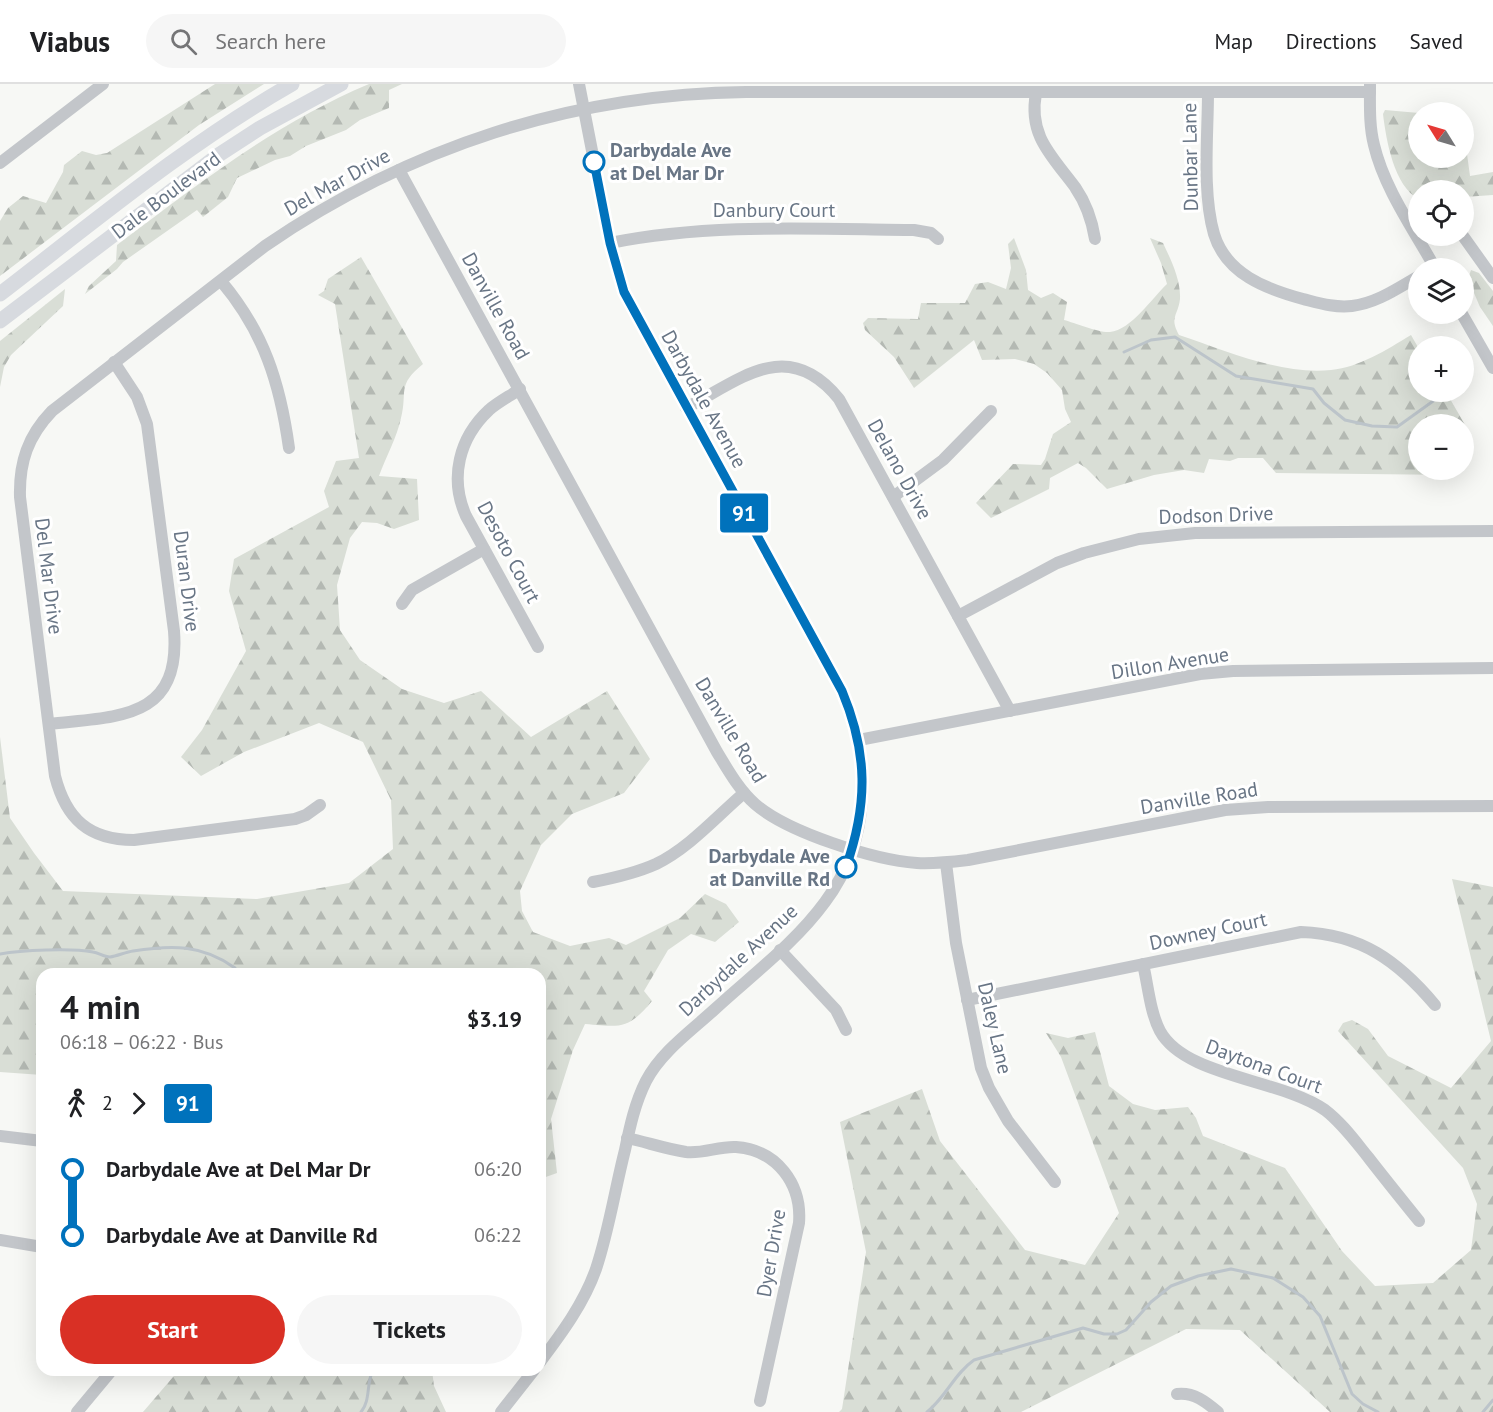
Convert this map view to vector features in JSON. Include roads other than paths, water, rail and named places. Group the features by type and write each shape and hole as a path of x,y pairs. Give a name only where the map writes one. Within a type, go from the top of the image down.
{"main road":[{"name":"Dale Boulevard","path":"0,294 218,128 292,84"},
{"name":"Dale Boulevard","path":"0,321 220,154 260,128 341,84"}],"street":[{"path":"0,163 103,84"},
{"name":"Darbydale Avenue","path":"546,1353 577,1308 595,1270 627,1138 647,1079 668,1051 780,950 826,901 839,881 853,848 862,804 862,762 850,711 842,691 624,292 610,243 579,84"},
{"path":"1370,88 1370,125 1379,163 1386,181 1408,212"},
{"name":"Del Mar Drive","path":"320,805 306,815 295,819 134,840 109,838 77,822 64,803 55,776 21,510 20,471 27,446 41,422 114,362 295,226 359,189 399,170 441,151 494,132 584,108 668,96 713,93 1208,92 1370,88"},
{"name":"Dunbar Lane","path":"1208,92 1210,219 1219,244 1238,269 1274,291 1339,307 1376,300 1408,282"},
{"path":"1036,93 1034,111 1040,136 1045,148 1082,198 1095,239"},
{"name":"Danville Road","path":"399,170 717,752 744,793 762,809 785,824 853,848 901,861 946,863 1225,810 1268,807 1493,806"},
{"name":"Danbury Court","path":"610,243 679,232 738,229 914,230 931,233 938,238"},
{"path":"1470,246 1493,278"},
{"path":"221,281 246,315 266,351 279,393 288,448"},
{"path":"1468,324 1493,368"},
{"name":"Duran Drive","path":"49,724 119,716 141,708 161,691 172,672 175,660 174,631 147,424 137,397 114,362"},
{"name":"Delano Drive","path":"686,408 758,370 783,366 804,370 823,381 839,399 1010,711"},
{"name":"Desoto Court","path":"520,389 482,417 466,441 458,464 457,481 461,505 538,647"},
{"path":"893,496 943,460 991,411"},
{"name":"Dodson Drive","path":"958,616 1057,563 1084,553 1139,539 1195,532 1493,531"},
{"path":"402,604 412,590 484,549"},
{"name":"Dillon Avenue","path":"858,740 1215,672 1493,668"},
{"path":"593,882 644,869 667,857 696,836 744,793"},
{"name":"Daley Lane","path":"946,863 956,943 981,1068 989,1088 1008,1121 1055,1182"},
{"name":"Downey Court","path":"967,1000 1289,934 1315,933 1357,943 1390,961 1411,978 1435,1005"},
{"path":"780,950 836,1010 846,1030"},
{"name":"Daytona Court","path":"1143,964 1157,1023 1175,1050 1197,1062 1299,1096 1326,1111 1346,1130 1419,1221"},
{"path":"0,1136 36,1140"},
{"name":"Dyer Drive","path":"627,1138 685,1151 748,1149 771,1161 794,1185 799,1203 799,1223 760,1401"},
{"path":"0,1240 36,1246"},
{"path":"77,1412 107,1376"},
{"path":"501,1412 529,1376"},
{"path":"1176,1394 1192,1395 1218,1412"}],"waterway":[{"path":"1124,352 1151,340 1175,337 1236,376 1313,389 1324,403 1345,420 1372,426 1397,427 1432,402"},
{"path":"0,954 73,950 110,957 147,949 173,947 210,954 235,968"},
{"path":"927,1412 974,1360 1083,1328 1104,1334 1117,1334 1126,1330 1151,1302 1171,1286 1198,1276 1231,1269 1273,1278 1303,1297 1320,1316 1352,1394 1363,1404 1378,1412"},
{"path":"361,1412 366,1402 371,1376"},
{"path":"1483,1412 1493,1400"}],"place":[{"name":"Darbydale Ave at Del Mar Dr","path":"594,162"},
{"name":"Darbydale Ave at Danville Rd","path":"846,867"}]}
